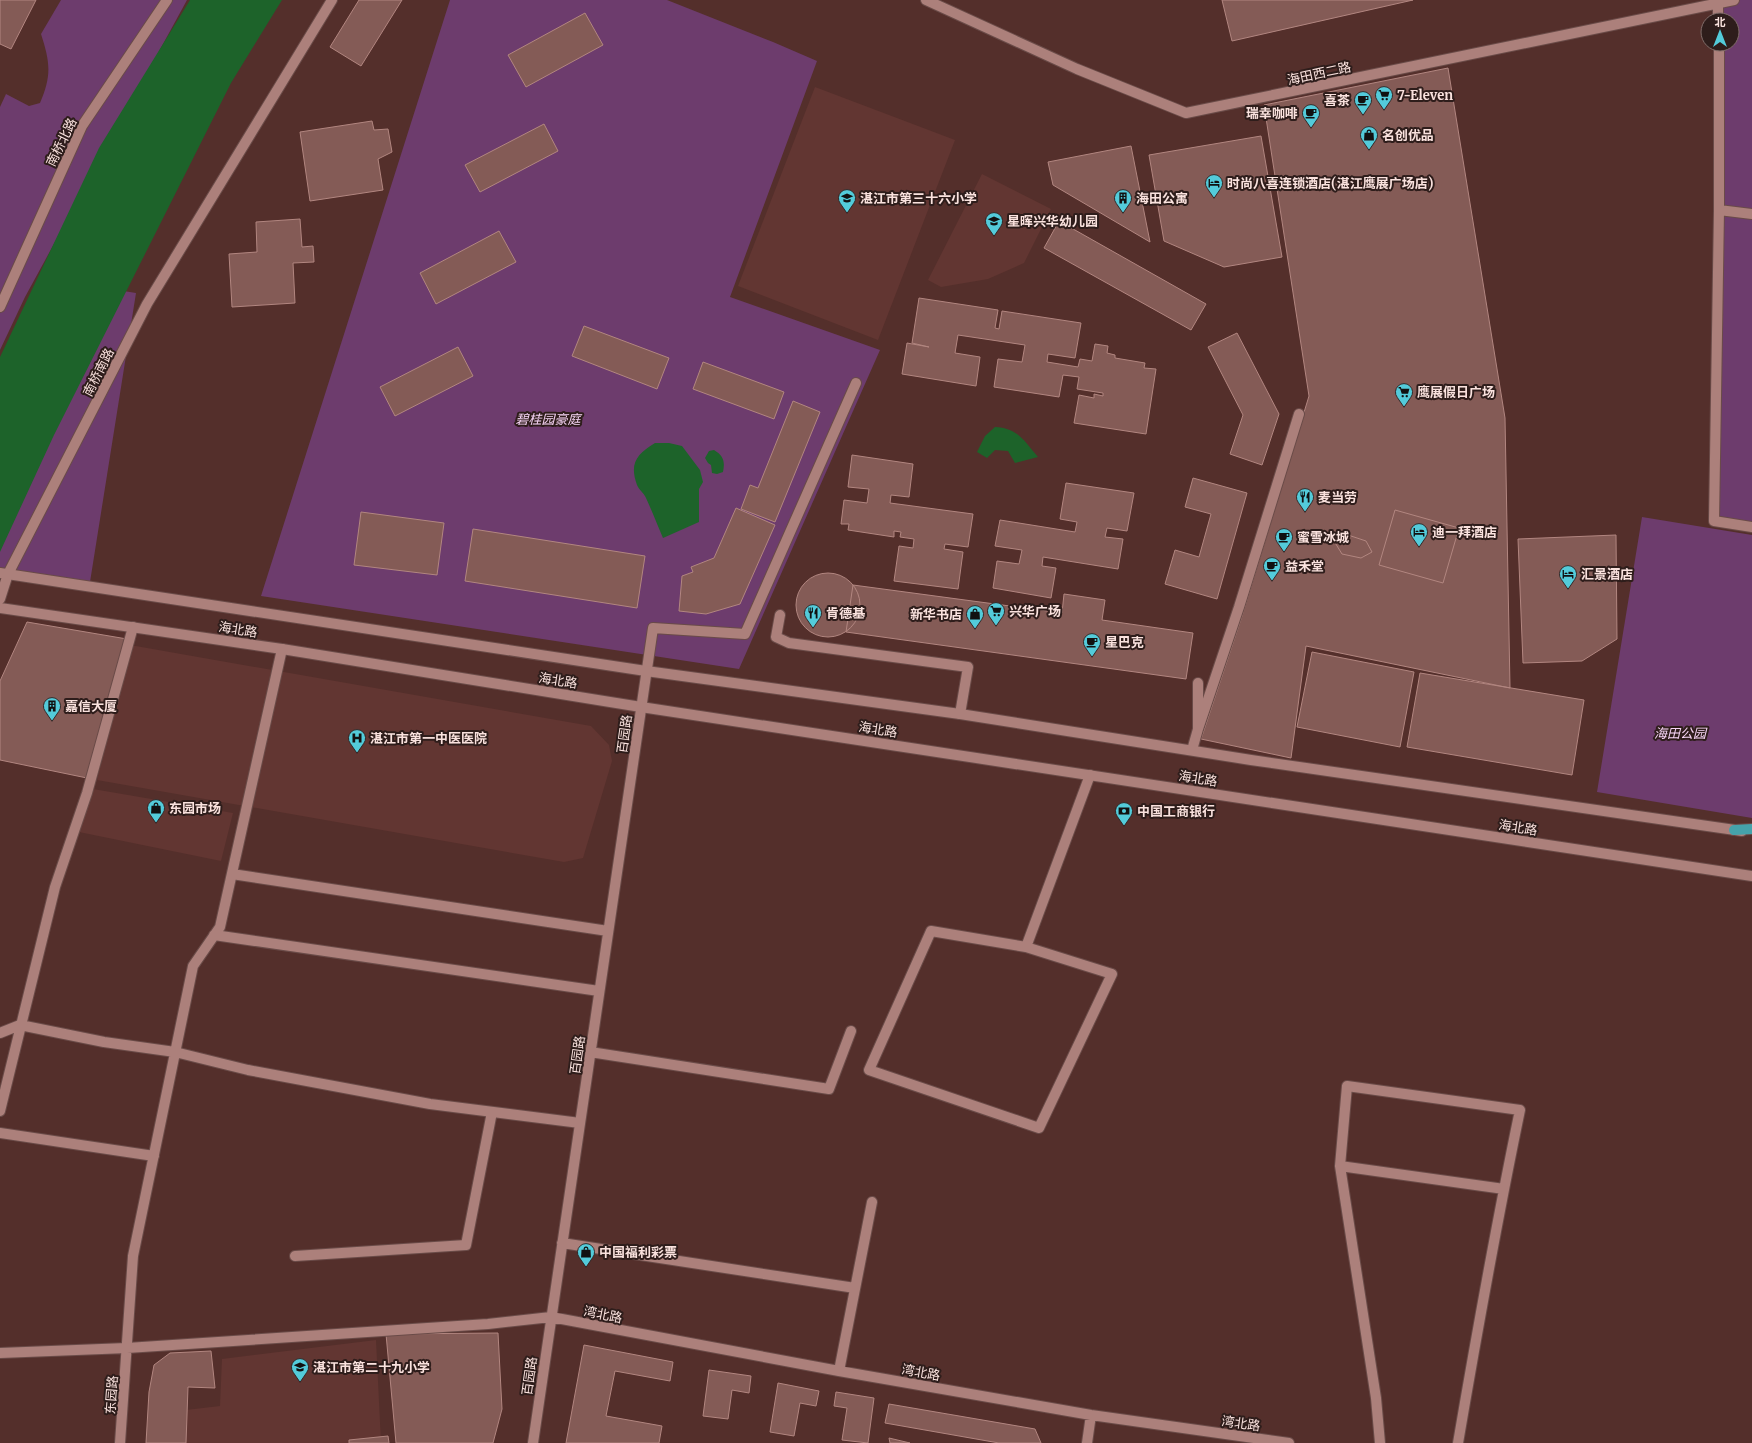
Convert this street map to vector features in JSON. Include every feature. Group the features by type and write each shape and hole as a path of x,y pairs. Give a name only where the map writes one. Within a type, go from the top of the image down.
{"main road":[{"path":"1734,830 1752,828"}],"street":[{"name":"南桥北路","path":"0,307 82,126 167,0"},
{"name":"南桥南路","path":"0,599 4,574 147,304 234,164 332,0"},
{"name":"海田西二路","path":"926,0 1077,69 1186,113 1734,0"},
{"path":"1718,4 1718,12"},
{"path":"1719,52 1719,210 1714,521 1752,527"},
{"path":"1719,210 1752,214"},
{"name":"百园路","path":"533,1443 653,628 745,634 856,383"},
{"path":"1192,750 1239,607 1299,414"},
{"name":"海北路","path":"4,574 646,671 960,714 1192,750 1752,832"},
{"name":"海北路","path":"0,608 282,649 641,707 1752,876"},
{"path":"780,615 776,637 789,643 968,667 960,714"},
{"path":"0,1111 55,887 87,793 133,627"},
{"name":"东园路","path":"120,1443 133,1256 193,966 220,927 282,649"},
{"path":"1198,683 1198,729"},
{"path":"1026,947 1090,775"},
{"path":"232,874 608,931"},
{"path":"931,931 1026,947 1112,974 1039,1128 870,1070 931,931"},
{"path":"214,935 599,991"},
{"path":"0,1033 20,1026 104,1042 175,1052 248,1070 430,1104 580,1123"},
{"path":"590,1052 829,1089 851,1031"},
{"path":"1380,1443 1376,1398 1340,1166 1347,1086 1520,1110 1491,1253 1458,1443"},
{"path":"295,1256 466,1245 492,1112"},
{"path":"0,1133 154,1156"},
{"path":"1340,1166 1504,1189"},
{"path":"839,1371 872,1202"},
{"path":"562,1243 855,1288"},
{"name":"湾北路","path":"0,1353 127,1348 488,1324 551,1317 839,1371 1091,1415 1289,1443"},
{"path":"1087,1443 1091,1415"}],"shaded area":[{"path":"190,0 282,0 231,83 54,435 0,552 0,357 99,148"},
{"name":"湛江市第三十六小学","path":"815,87 955,140 878,340 738,286"},
{"name":"星晖兴华幼儿园","path":"982,174 1051,209 1024,263 988,279 941,287 928,280"},
{"path":"995,427 1009,430 1020,436 1038,457 1015,463 1008,451 995,450 987,458 977,452 985,436"},
{"path":"655,443 669,443 682,446 700,470 703,482 699,489 699,522 663,538 646,498 637,485 634,471 634,465 639,455"},
{"path":"714,450 722,457 724,462 723,472 717,474 712,473 711,465 705,458 709,451"},
{"name":"湛江市第一中医医院","path":"130,645 591,726 609,745 612,761 583,858 564,862 97,780"},
{"name":"东园市场","path":"93,789 233,813 221,861 79,832"},
{"name":"湛江市第二十九小学","path":"376,1340 381,1443 186,1443 186,1410 220,1406 222,1359"}],"green space":[{"path":"61,0 187,0 25,297 0,350 0,107 6,94 29,106 40,103 48,76 48,61 41,34"},
{"name":"碧桂园豪庭","path":"450,0 667,0 817,61 730,297 880,350 739,669 261,596"},
{"path":"1720,0 1752,0 1752,526 1715,520 1721,52 1740,52 1740,12 1721,12"},
{"path":"111,289 136,293 90,582 0,568 0,505"},
{"name":"海田公园","path":"1642,517 1752,535 1752,818 1597,792"}],"building":[{"path":"0,0 36,0 11,49 0,44"},
{"path":"359,0 402,0 361,66 330,47"},
{"path":"1222,0 1413,0 1232,41"},
{"path":"585,13 603,45 526,87 508,55"},
{"name":"鹰展假日广场","path":"1448,68 1505,418 1510,688 1306,646 1291,758 1201,739 1242,616 1309,396 1264,105"},
{"path":"372,121 374,130 388,129 392,152 378,159 383,190 310,201 300,132"},
{"path":"544,124 558,151 480,192 465,165"},
{"name":"时尚八喜连锁酒店(湛江鹰展广场店)","path":"1261,136 1282,257 1224,267 1164,241 1149,155"},
{"name":"海田公寓","path":"1131,146 1150,242 1053,185 1048,162"},
{"path":"300,219 302,247 313,246 314,262 293,263 295,303 232,307 229,254 257,252 256,222"},
{"path":"1059,221 1206,304 1191,330 1044,248"},
{"path":"499,231 516,262 436,304 420,273"},
{"path":"919,298 998,310 995,328 999,329 1002,311 1081,323 1075,358 1048,354 1047,362 1078,367 1080,359 1092,361 1095,344 1108,346 1107,353 1115,355 1115,358 1145,363 1144,368 1156,369 1146,434 1074,423 1079,395 1094,398 1094,394 1103,396 1103,393 1077,389 1079,377 1063,375 1059,397 994,387 998,359 1022,362 1025,345 958,335 955,353 980,357 976,386 902,374 907,343 929,347 912,343"},
{"path":"584,326 669,358 657,389 572,356"},
{"path":"1237,333 1279,414 1262,465 1230,454 1243,415 1208,347"},
{"path":"458,347 473,376 395,416 380,387"},
{"path":"703,362 784,392 774,419 693,389"},
{"path":"793,401 820,412 775,522 741,509 750,485 758,488"},
{"path":"852,455 913,464 909,497 891,495 890,503 973,514 968,547 945,544 944,549 963,552 958,589 894,581 899,546 913,548 914,539 900,537 901,532 894,531 894,537 848,530 849,524 841,524 844,500 867,503 869,489 848,487"},
{"path":"1193,478 1247,493 1217,599 1165,584 1175,550 1199,557 1211,514 1185,507"},
{"path":"1066,483 1134,493 1127,531 1107,528 1105,537 1123,539 1118,569 1043,557 1042,566 1056,568 1051,598 993,588 997,561 1019,564 1022,550 995,546 1000,520 1075,532 1077,522 1060,519"},
{"path":"736,508 775,525 740,604 706,614 679,611 682,576 693,572 691,567 714,558"},
{"name":"迪一拜酒店","path":"1395,510 1459,528 1443,583 1379,565"},
{"path":"361,512 444,523 437,575 354,565"},
{"path":"473,529 645,556 637,608 465,581"},
{"path":"1345,534 1366,541 1372,552 1361,558 1342,554 1334,541"},
{"name":"汇景酒店","path":"1616,535 1617,639 1582,661 1523,663 1518,539"},
{"path":"828,573 840,575 851,582 858,593 860,605 858,617 851,628 840,635 828,637 816,635 805,628 798,617 796,605 798,593 805,582 816,575"},
{"name":"兴华广场","path":"853,585 1062,613 1064,594 1105,600 1102,620 1193,633 1186,679 846,632"},
{"name":"嘉信大厦","path":"27,622 127,639 87,778 0,760 0,681"},
{"path":"1312,652 1414,672 1400,747 1297,727"},
{"path":"1420,673 1584,700 1572,775 1407,747"},
{"path":"498,1333 502,1409 493,1443 396,1443 386,1334"},
{"path":"584,1345 673,1362 670,1381 615,1371 606,1416 662,1426 659,1443 566,1443"},
{"path":"211,1351 215,1388 188,1387 186,1443 146,1443 149,1392 154,1365 170,1353"},
{"path":"709,1370 751,1376 749,1393 732,1390 728,1419 703,1416"},
{"path":"778,1383 819,1391 816,1406 800,1403 794,1436 770,1432"},
{"path":"836,1392 874,1398 868,1443 842,1440 847,1408 834,1406"},
{"path":"889,1404 1035,1429 1041,1443 999,1443 885,1423"},
{"path":"388,1436 389,1443 349,1443 349,1440"},
{"path":"889,1438 910,1443 890,1443"}],"place":[{"name":"7-Eleven","path":"1384,110"},
{"name":"喜茶","path":"1363,115"},
{"name":"瑞幸咖啡","path":"1311,128"},
{"name":"名创优品","path":"1369,150"},
{"name":"时尚八喜连锁酒店(湛江鹰展广场店)","path":"1214,198"},
{"name":"湛江市第三十六小学","path":"847,213"},
{"name":"海田公寓","path":"1123,213"},
{"name":"星晖兴华幼儿园","path":"994,236"},
{"name":"鹰展假日广场","path":"1404,407"},
{"name":"麦当劳","path":"1305,512"},
{"name":"迪一拜酒店","path":"1419,547"},
{"name":"蜜雪冰城","path":"1284,552"},
{"name":"益禾堂","path":"1272,581"},
{"name":"汇景酒店","path":"1568,589"},
{"name":"兴华广场","path":"996,626"},
{"name":"肯德基","path":"813,628"},
{"name":"新华书店","path":"975,629"},
{"name":"星巴克","path":"1092,657"},
{"name":"嘉信大厦","path":"52,721"},
{"name":"湛江市第一中医医院","path":"357,753"},
{"name":"东园市场","path":"156,823"},
{"name":"中国工商银行","path":"1124,826"},
{"name":"中国福利彩票","path":"586,1267"},
{"name":"湛江市第二十九小学","path":"300,1382"}]}
